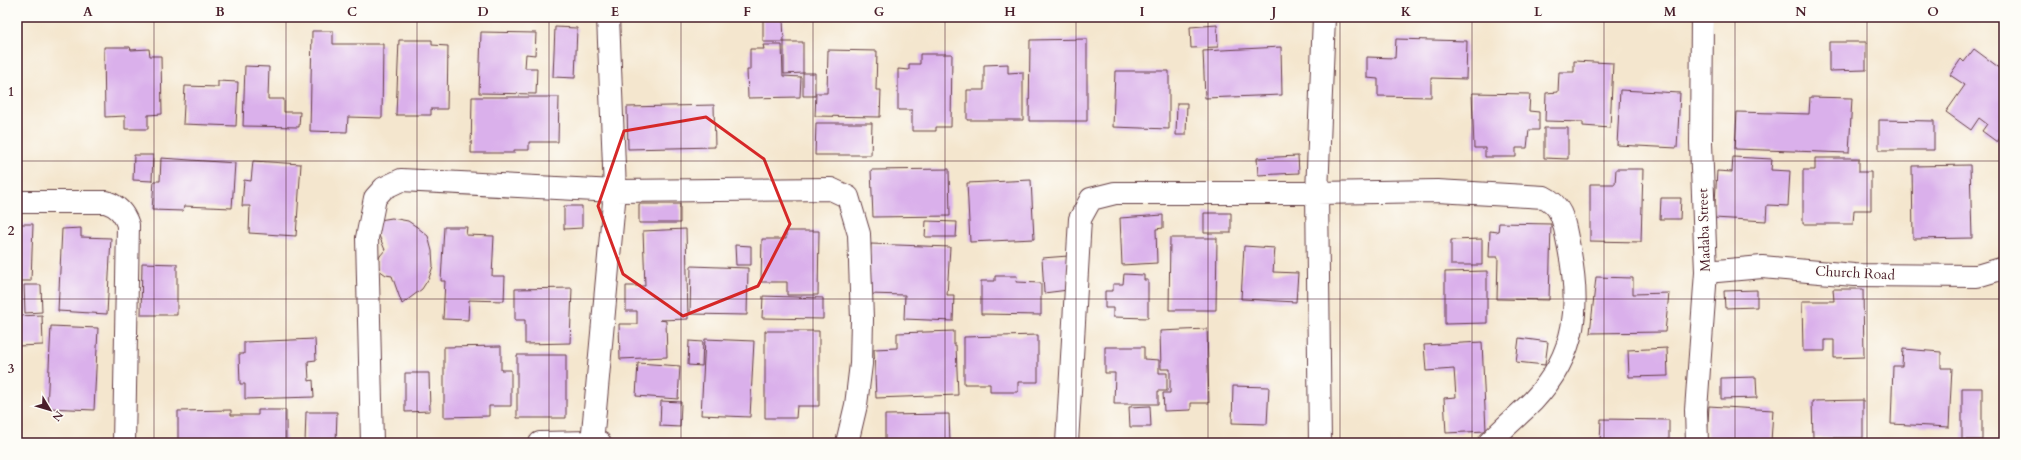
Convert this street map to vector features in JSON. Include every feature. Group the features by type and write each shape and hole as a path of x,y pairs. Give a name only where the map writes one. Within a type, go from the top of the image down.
{"street":[{"path":"540,443 595,442 615,191 608,17"},
{"path":"1320,443 1317,193 1324,17"},
{"name":"Madaba Street","path":"1697,443 1696,410 1706,272 1701,143 1702,17"},
{"path":"372,443 367,238 375,198 384,188 401,180 615,191 831,189 848,198 859,234 862,319 861,364 856,405 847,443"},
{"path":"1067,443 1080,219 1092,199 1115,193 1317,193 1437,191 1544,197 1557,206 1563,219 1576,289 1572,330 1564,358 1552,378 1533,400 1489,443"},
{"path":"17,202 106,202 114,205 126,217 128,226 124,443"},
{"name":"Church Road","path":"1706,272 1762,267 1854,275 1977,276 2004,268"}],"highlighted area":[{"path":"706,117 764,159 790,224 758,286 683,316 623,274 598,206 624,131"}],"building":[{"path":"763,18 783,18 784,42 763,42"},
{"path":"1217,25 1218,47 1191,48 1190,27"},
{"path":"555,27 577,28 575,78 553,77"},
{"path":"312,31 333,31 333,44 383,44 382,118 348,117 347,132 310,131"},
{"path":"481,32 536,33 535,55 526,54 525,68 537,68 536,94 479,93"},
{"path":"1087,39 1087,121 1029,121 1030,40"},
{"path":"1396,39 1467,41 1466,79 1431,78 1431,97 1378,96 1378,79 1367,78 1367,57 1395,58"},
{"path":"399,40 432,40 432,45 448,46 447,109 431,109 431,115 396,115"},
{"path":"784,42 803,42 803,73 784,74"},
{"path":"1829,42 1866,42 1866,70 1829,71"},
{"path":"763,45 782,45 783,76 801,77 800,97 748,98 747,70 750,70 750,49 764,49"},
{"path":"104,47 130,47 131,50 149,49 150,56 161,56 162,114 148,115 148,129 125,129 125,116 105,117"},
{"path":"1281,47 1282,95 1205,98 1203,51"},
{"path":"1974,49 2001,69 2004,64 2004,132 1997,142 1982,131 1987,124 1979,118 1971,130 1946,112 1965,85 1950,75 1961,59 1964,62"},
{"path":"828,50 877,51 876,90 881,90 880,117 815,116 816,93 827,93"},
{"path":"920,54 952,54 951,127 936,127 936,131 912,131 912,110 898,110 898,69 909,70 909,64 920,64"},
{"path":"1574,61 1613,63 1610,128 1583,126 1583,122 1545,121 1546,93 1558,92 1559,72 1574,72"},
{"path":"1008,64 1008,73 1023,72 1023,120 967,120 967,90 984,90 984,65"},
{"path":"245,66 269,67 268,99 284,99 284,112 300,112 299,127 243,126"},
{"path":"1115,71 1169,71 1169,129 1113,127"},
{"path":"803,73 815,73 815,96 803,96"},
{"path":"218,81 238,82 236,126 183,124 185,86 218,87"},
{"path":"1620,90 1680,93 1677,148 1617,145"},
{"path":"1472,93 1530,94 1529,111 1539,112 1539,130 1529,130 1527,148 1516,148 1516,157 1485,157 1485,148 1474,148"},
{"path":"472,97 559,97 558,142 529,142 529,150 514,150 514,153 471,153"},
{"path":"1810,97 1852,98 1849,153 1735,149 1737,112 1809,114"},
{"path":"1177,103 1187,103 1186,135 1176,135"},
{"path":"714,105 715,147 628,149 627,107"},
{"path":"1879,120 1934,121 1934,150 1879,150"},
{"path":"816,123 872,123 871,155 815,155"},
{"path":"1544,128 1568,128 1568,159 1544,158"},
{"path":"134,155 153,155 152,181 133,180"},
{"path":"1298,156 1299,173 1258,175 1257,158"},
{"path":"1733,157 1772,159 1771,170 1790,171 1788,206 1767,205 1766,221 1714,218 1717,171 1732,172"},
{"path":"161,158 235,163 232,208 184,206 183,211 152,210 154,181 160,181"},
{"path":"1815,158 1859,158 1859,172 1871,172 1871,210 1854,210 1853,224 1803,224 1803,170 1815,170"},
{"path":"253,161 301,164 296,236 249,233 250,206 242,206 244,180 251,181"},
{"path":"1970,165 1972,238 1913,239 1912,166"},
{"path":"949,169 950,216 873,217 871,170"},
{"path":"1616,169 1643,169 1641,242 1590,241 1590,184 1615,184"},
{"path":"1031,180 1034,239 970,242 967,183"},
{"path":"1661,198 1681,198 1680,219 1660,219"},
{"path":"639,204 680,204 680,223 639,223"},
{"path":"564,206 582,206 582,228 564,229"},
{"path":"1204,213 1231,213 1231,233 1204,233"},
{"path":"1163,215 1163,228 1156,229 1157,263 1122,265 1120,218"},
{"path":"392,218 408,221 428,236 432,251 433,266 429,278 422,289 402,304 392,276 386,275 379,270 378,261 385,250 373,221"},
{"path":"926,221 957,222 956,237 925,237"},
{"path":"1499,223 1551,224 1549,300 1497,299 1498,257 1489,257 1490,231 1498,232"},
{"path":"17,224 33,224 31,281 17,281"},
{"path":"444,227 467,227 466,235 494,236 492,276 505,276 504,301 469,300 468,320 443,319 445,281 441,281"},
{"path":"81,228 81,237 111,238 107,314 58,311 62,229"},
{"path":"686,229 688,319 660,320 666,321 667,357 620,359 619,324 637,324 637,311 626,311 626,286 645,286 643,231"},
{"path":"786,231 819,231 818,295 787,295 787,282 761,282 762,239 786,239"},
{"path":"1170,238 1217,238 1216,310 1169,310"},
{"path":"1482,239 1482,265 1451,265 1451,240"},
{"path":"871,244 950,247 947,295 954,295 953,321 904,319 905,295 868,294"},
{"path":"735,245 751,246 751,265 736,265"},
{"path":"1244,246 1275,248 1273,272 1298,273 1296,302 1241,299"},
{"path":"1068,256 1068,290 1044,293 1042,258"},
{"path":"142,263 177,264 177,315 141,315"},
{"path":"691,266 748,268 747,315 690,314"},
{"path":"1487,271 1487,323 1445,324 1445,272"},
{"path":"1124,274 1144,275 1144,280 1148,280 1148,318 1113,317 1113,308 1105,308 1105,291 1113,291 1113,284 1123,284"},
{"path":"995,276 1017,276 1016,282 1041,283 1041,315 981,314 981,281 995,281"},
{"path":"1596,277 1633,278 1633,294 1669,293 1665,332 1590,333"},
{"path":"24,285 41,285 42,312 25,313"},
{"path":"572,288 570,343 525,344 525,320 515,320 515,289"},
{"path":"1833,289 1863,289 1864,357 1834,358 1834,340 1825,340 1825,351 1803,351 1802,301 1834,301"},
{"path":"1757,290 1757,307 1725,308 1724,291"},
{"path":"763,296 823,298 823,319 762,318"},
{"path":"42,315 43,345 17,346 17,316"},
{"path":"51,326 98,328 94,410 47,408"},
{"path":"1207,329 1209,403 1191,403 1191,410 1164,411 1163,393 1170,393 1170,369 1161,369 1160,331"},
{"path":"765,331 819,331 819,406 797,406 796,418 765,418"},
{"path":"954,331 958,395 876,398 874,349 897,348 897,333"},
{"path":"1038,335 1038,382 1018,382 1018,392 990,392 990,384 964,384 964,337"},
{"path":"1519,338 1548,342 1545,365 1516,362"},
{"path":"315,339 316,360 308,361 309,381 313,380 314,397 245,399 245,384 240,384 239,354 244,354 244,342"},
{"path":"705,339 754,341 750,417 701,415"},
{"path":"689,341 703,342 702,366 688,365"},
{"path":"1482,342 1486,431 1446,433 1444,398 1456,397 1454,369 1426,371 1424,345"},
{"path":"501,346 501,370 511,370 511,406 489,406 489,416 444,417 444,347"},
{"path":"1105,347 1144,347 1144,359 1159,360 1159,373 1167,373 1167,391 1158,391 1158,404 1114,404 1115,373 1105,373"},
{"path":"1667,348 1668,376 1629,377 1628,350"},
{"path":"1903,349 1941,352 1941,368 1952,368 1949,427 1891,424 1893,366 1902,366"},
{"path":"517,355 566,355 566,418 517,418"},
{"path":"638,363 680,366 678,399 636,396"},
{"path":"405,373 429,373 430,411 405,412"},
{"path":"1756,377 1757,398 1721,399 1721,378"},
{"path":"2004,377 2004,409 2000,408"},
{"path":"1233,386 1269,387 1267,424 1232,423"},
{"path":"1962,388 1982,388 1982,440 1962,440"},
{"path":"1863,400 1863,438 1813,438 1812,401"},
{"path":"661,401 681,402 680,427 660,426"},
{"path":"1150,406 1151,427 1130,427 1129,407"},
{"path":"1709,406 1773,410 1771,442 1707,439"},
{"path":"231,410 231,415 258,415 258,410 286,410 286,442 178,443 178,411"},
{"path":"306,412 337,412 336,443 305,443"},
{"path":"949,414 950,443 885,443 885,415"},
{"path":"1601,419 1669,420 1669,443 1600,443"}]}
